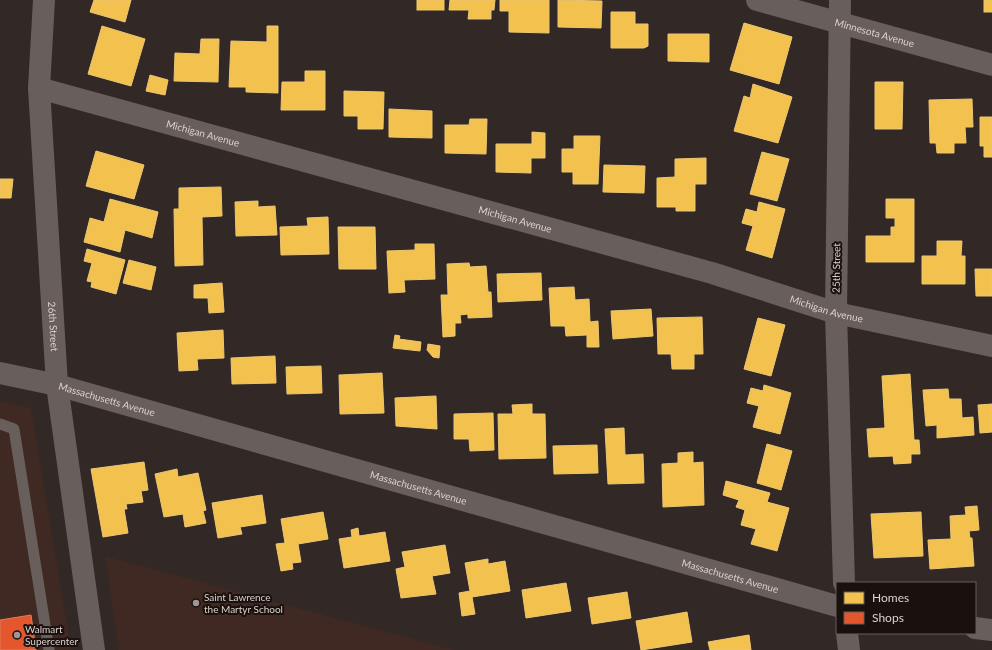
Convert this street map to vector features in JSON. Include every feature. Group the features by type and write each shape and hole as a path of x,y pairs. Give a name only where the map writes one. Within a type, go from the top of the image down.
{"street":[{"name":"26th Street","path":"44,0 39,88 56,385 94,650"},
{"name":"Minnesota Avenue","path":"757,0 992,65"},
{"name":"25th Street","path":"840,0 836,313 844,582"},
{"name":"Michigan Avenue","path":"39,88 712,272 836,313 992,346"},
{"name":"Massachusetts Avenue","path":"0,373 56,385 836,606"},
{"path":"976,628 992,630"},
{"path":"847,634 849,650"}],"lane":[{"path":"0,424 14,428 49,650"}],"shaded area":[{"path":"0,401 31,408 71,650 0,650"},
{"name":"Saint Lawrence the Martyr School","path":"105,556 454,650 119,650"}],"building: Homes":[{"path":"94,0 131,0 125,22 90,12"},
{"path":"417,0 444,0 444,10 417,10"},
{"path":"450,0 495,0 494,10 491,10 491,19 468,19 469,10 449,10"},
{"path":"500,0 549,0 549,33 509,32 509,11 500,11"},
{"path":"558,0 602,1 601,28 558,27"},
{"path":"984,0 992,0 992,12 984,12"},
{"path":"611,12 635,12 635,24 648,24 648,46 644,48 611,48"},
{"path":"744,23 792,37 779,84 730,70"},
{"path":"102,26 145,39 131,86 88,74"},
{"path":"267,26 278,26 278,93 246,92 246,87 229,87 231,41 267,42"},
{"path":"668,34 709,34 709,62 668,61"},
{"path":"201,39 219,39 218,82 174,81 175,53 200,54"},
{"path":"305,71 325,71 325,110 281,110 282,82 305,82"},
{"path":"150,75 168,80 165,95 146,91"},
{"path":"875,82 903,82 902,129 875,129"},
{"path":"753,84 792,97 778,143 734,131 744,96 750,98"},
{"path":"344,91 384,92 383,129 358,129 358,116 344,116"},
{"path":"972,99 973,127 965,127 966,143 954,143 954,153 937,153 936,143 930,143 929,100"},
{"path":"389,109 432,111 432,138 389,137"},
{"path":"980,117 992,117 992,157 984,157 984,146 980,146"},
{"path":"470,119 487,119 486,154 445,153 445,125 469,125"},
{"path":"532,132 545,133 545,158 531,158 531,173 496,172 496,144 532,144"},
{"path":"574,136 600,136 598,184 573,184 573,172 562,172 562,149 574,149"},
{"path":"96,151 144,165 134,199 86,186"},
{"path":"762,152 789,159 777,201 750,194"},
{"path":"706,158 706,184 695,184 695,211 676,211 676,207 657,207 657,178 675,177 675,159"},
{"path":"604,165 645,166 644,193 603,192"},
{"path":"0,179 13,179 11,198 0,198"},
{"path":"221,187 222,216 202,217 203,265 175,266 174,209 179,209 179,188"},
{"path":"110,199 158,212 152,238 125,230 120,252 84,242 90,218 104,222"},
{"path":"886,199 914,199 914,262 866,262 866,236 891,236 891,227 895,227 895,218 886,218"},
{"path":"258,201 258,207 275,206 277,235 236,236 235,202"},
{"path":"759,202 785,209 772,258 746,250 753,226 742,223 746,209 757,212"},
{"path":"328,217 329,254 281,255 280,227 308,226 307,218"},
{"path":"338,227 375,227 376,269 339,269"},
{"path":"937,241 962,241 961,256 965,256 965,284 922,284 922,256 937,256"},
{"path":"415,244 434,244 435,279 404,280 405,292 389,293 387,251 415,250"},
{"path":"87,249 125,260 116,294 91,287 92,282 87,281 92,263 84,261"},
{"path":"129,260 156,267 151,290 123,283"},
{"path":"469,263 470,267 486,266 488,292 491,292 492,317 468,318 468,314 460,315 461,323 455,323 455,336 443,337 441,295 448,295 447,264"},
{"path":"975,269 992,269 992,296 976,296"},
{"path":"541,273 542,300 498,302 497,274"},
{"path":"222,283 224,312 209,313 208,298 194,298 194,285"},
{"path":"574,287 575,300 589,299 590,322 598,321 599,347 587,347 587,335 566,336 565,326 551,326 549,288"},
{"path":"651,309 653,336 613,339 611,311"},
{"path":"702,317 703,354 694,354 694,369 672,369 671,354 658,354 657,318"},
{"path":"758,318 785,325 771,376 744,369"},
{"path":"223,330 224,358 197,359 198,370 179,371 177,333"},
{"path":"395,335 400,336 399,339 421,342 420,351 393,348"},
{"path":"428,344 440,346 439,358 433,357 427,350"},
{"path":"275,356 276,383 232,384 231,358"},
{"path":"321,366 322,393 287,394 286,367"},
{"path":"382,373 384,413 340,414 339,375"},
{"path":"910,374 914,440 919,440 920,454 911,454 911,463 894,464 893,456 869,457 867,429 885,428 882,376"},
{"path":"764,385 791,393 780,434 753,427 759,406 747,403 751,388 763,391"},
{"path":"948,389 949,399 961,399 962,418 973,417 974,435 937,438 937,425 926,426 923,390"},
{"path":"436,396 437,429 396,426 395,398"},
{"path":"532,404 532,414 545,414 546,458 499,459 498,414 513,414 512,405"},
{"path":"992,404 992,432 980,433 978,405"},
{"path":"493,413 494,450 470,451 469,439 454,439 454,414"},
{"path":"624,428 625,455 643,454 644,483 608,484 605,429"},
{"path":"767,444 792,451 781,490 757,483"},
{"path":"597,445 598,473 554,474 553,446"},
{"path":"693,452 693,463 703,462 704,505 663,507 662,464 678,463 678,453"},
{"path":"144,462 148,490 141,491 143,502 126,504 127,509 124,509 128,533 103,537 91,469"},
{"path":"177,469 178,477 198,473 206,510 203,511 206,523 185,527 183,514 164,517 155,474"},
{"path":"726,481 770,493 767,502 789,508 777,551 751,544 756,529 741,525 745,510 736,507 739,500 723,495"},
{"path":"262,495 266,523 240,527 242,534 218,538 212,503"},
{"path":"977,506 979,530 969,531 970,538 972,538 974,566 930,569 928,540 951,539 950,516 966,515 965,507"},
{"path":"323,512 328,539 298,544 301,562 292,563 293,569 281,571 276,544 285,543 281,519"},
{"path":"921,512 923,556 874,558 871,514"},
{"path":"358,528 359,536 385,532 390,561 344,568 339,539 352,537 351,530"},
{"path":"445,545 450,573 432,576 436,594 401,598 396,569 405,567 402,552"},
{"path":"488,559 488,564 505,561 510,591 472,597 475,614 462,616 459,593 470,591 465,563"},
{"path":"566,583 571,611 526,618 522,590"},
{"path":"627,592 631,618 592,624 588,598"},
{"path":"687,612 692,642 641,650 636,621"},
{"path":"749,635 751,650 710,650 708,642"}],"building: Shops":[{"name":"Walmart Supercenter","path":"31,615 36,650 0,650 0,620"}],"place":[{"name":"Saint Lawrence the Martyr School","path":"196,603"},
{"name":"Walmart Supercenter","path":"17,635"}]}
